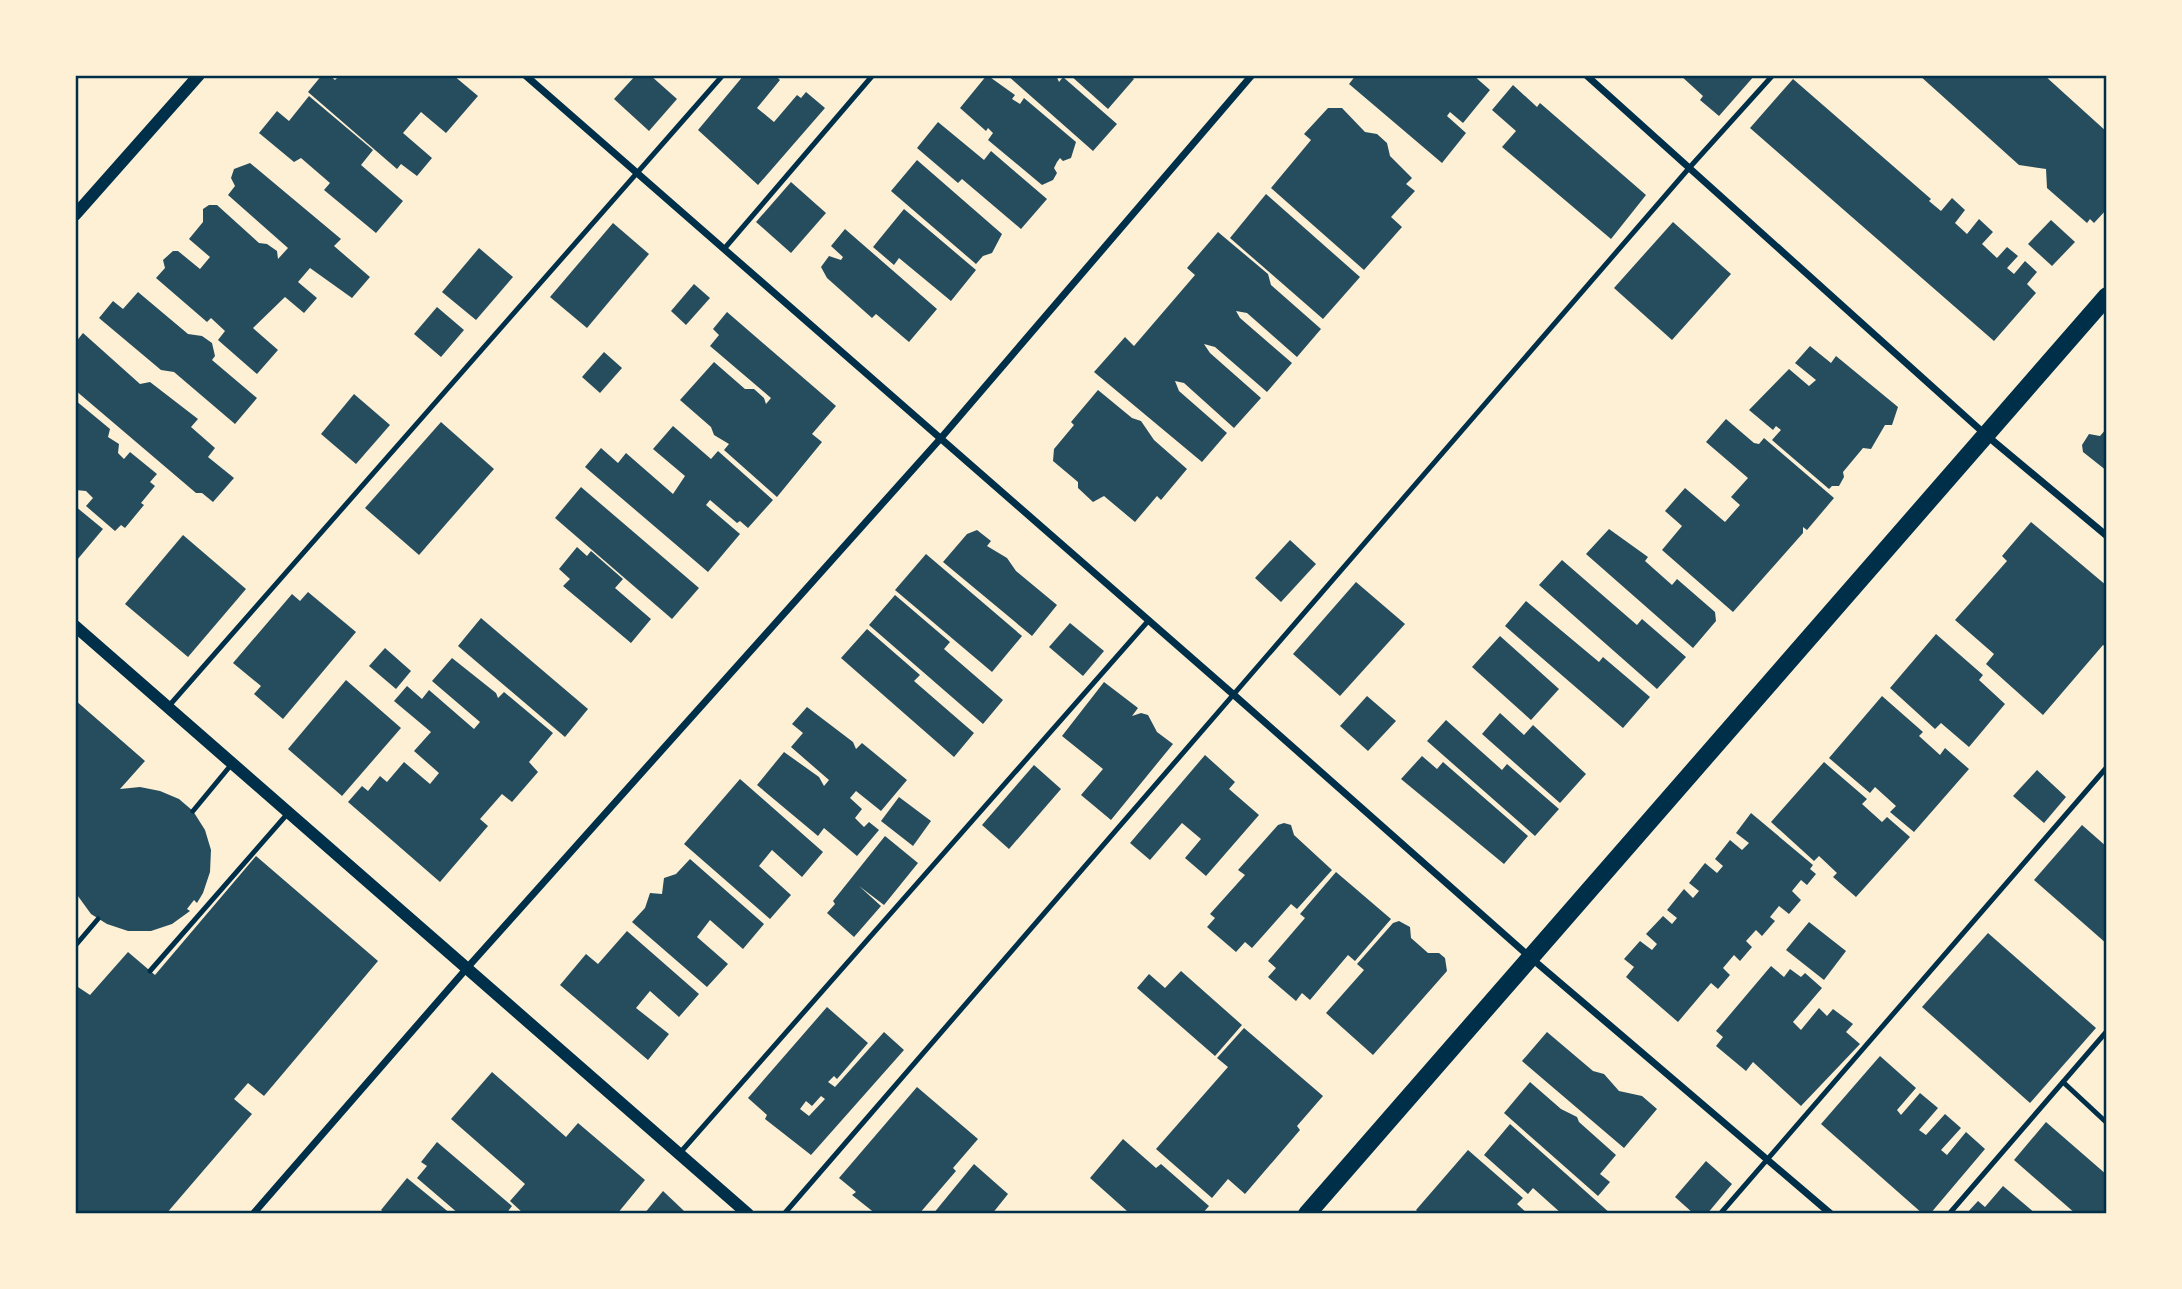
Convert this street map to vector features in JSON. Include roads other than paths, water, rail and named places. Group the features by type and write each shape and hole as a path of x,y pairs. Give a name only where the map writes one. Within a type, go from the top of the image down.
{"main road":[{"path":"1307,1214 2107,296"}],"street":[{"path":"75,215 199,75"},
{"path":"524,75 1149,620 1531,958 1831,1214"},
{"path":"253,1214 467,968 940,438 1252,75"},
{"path":"1586,75 1986,435 2107,536"},
{"path":"75,626 748,1214"}],"lane":[{"path":"168,707 723,75"},
{"path":"724,249 873,75"},
{"path":"784,1214 1690,167 1773,75"},
{"path":"679,1154 1149,620"},
{"path":"193,811 232,763"},
{"path":"1720,1214 2107,767"},
{"path":"150,971 289,812"},
{"path":"75,946 98,919"},
{"path":"1949,1214 2107,1031"},
{"path":"2063,1082 2107,1123"}]}
